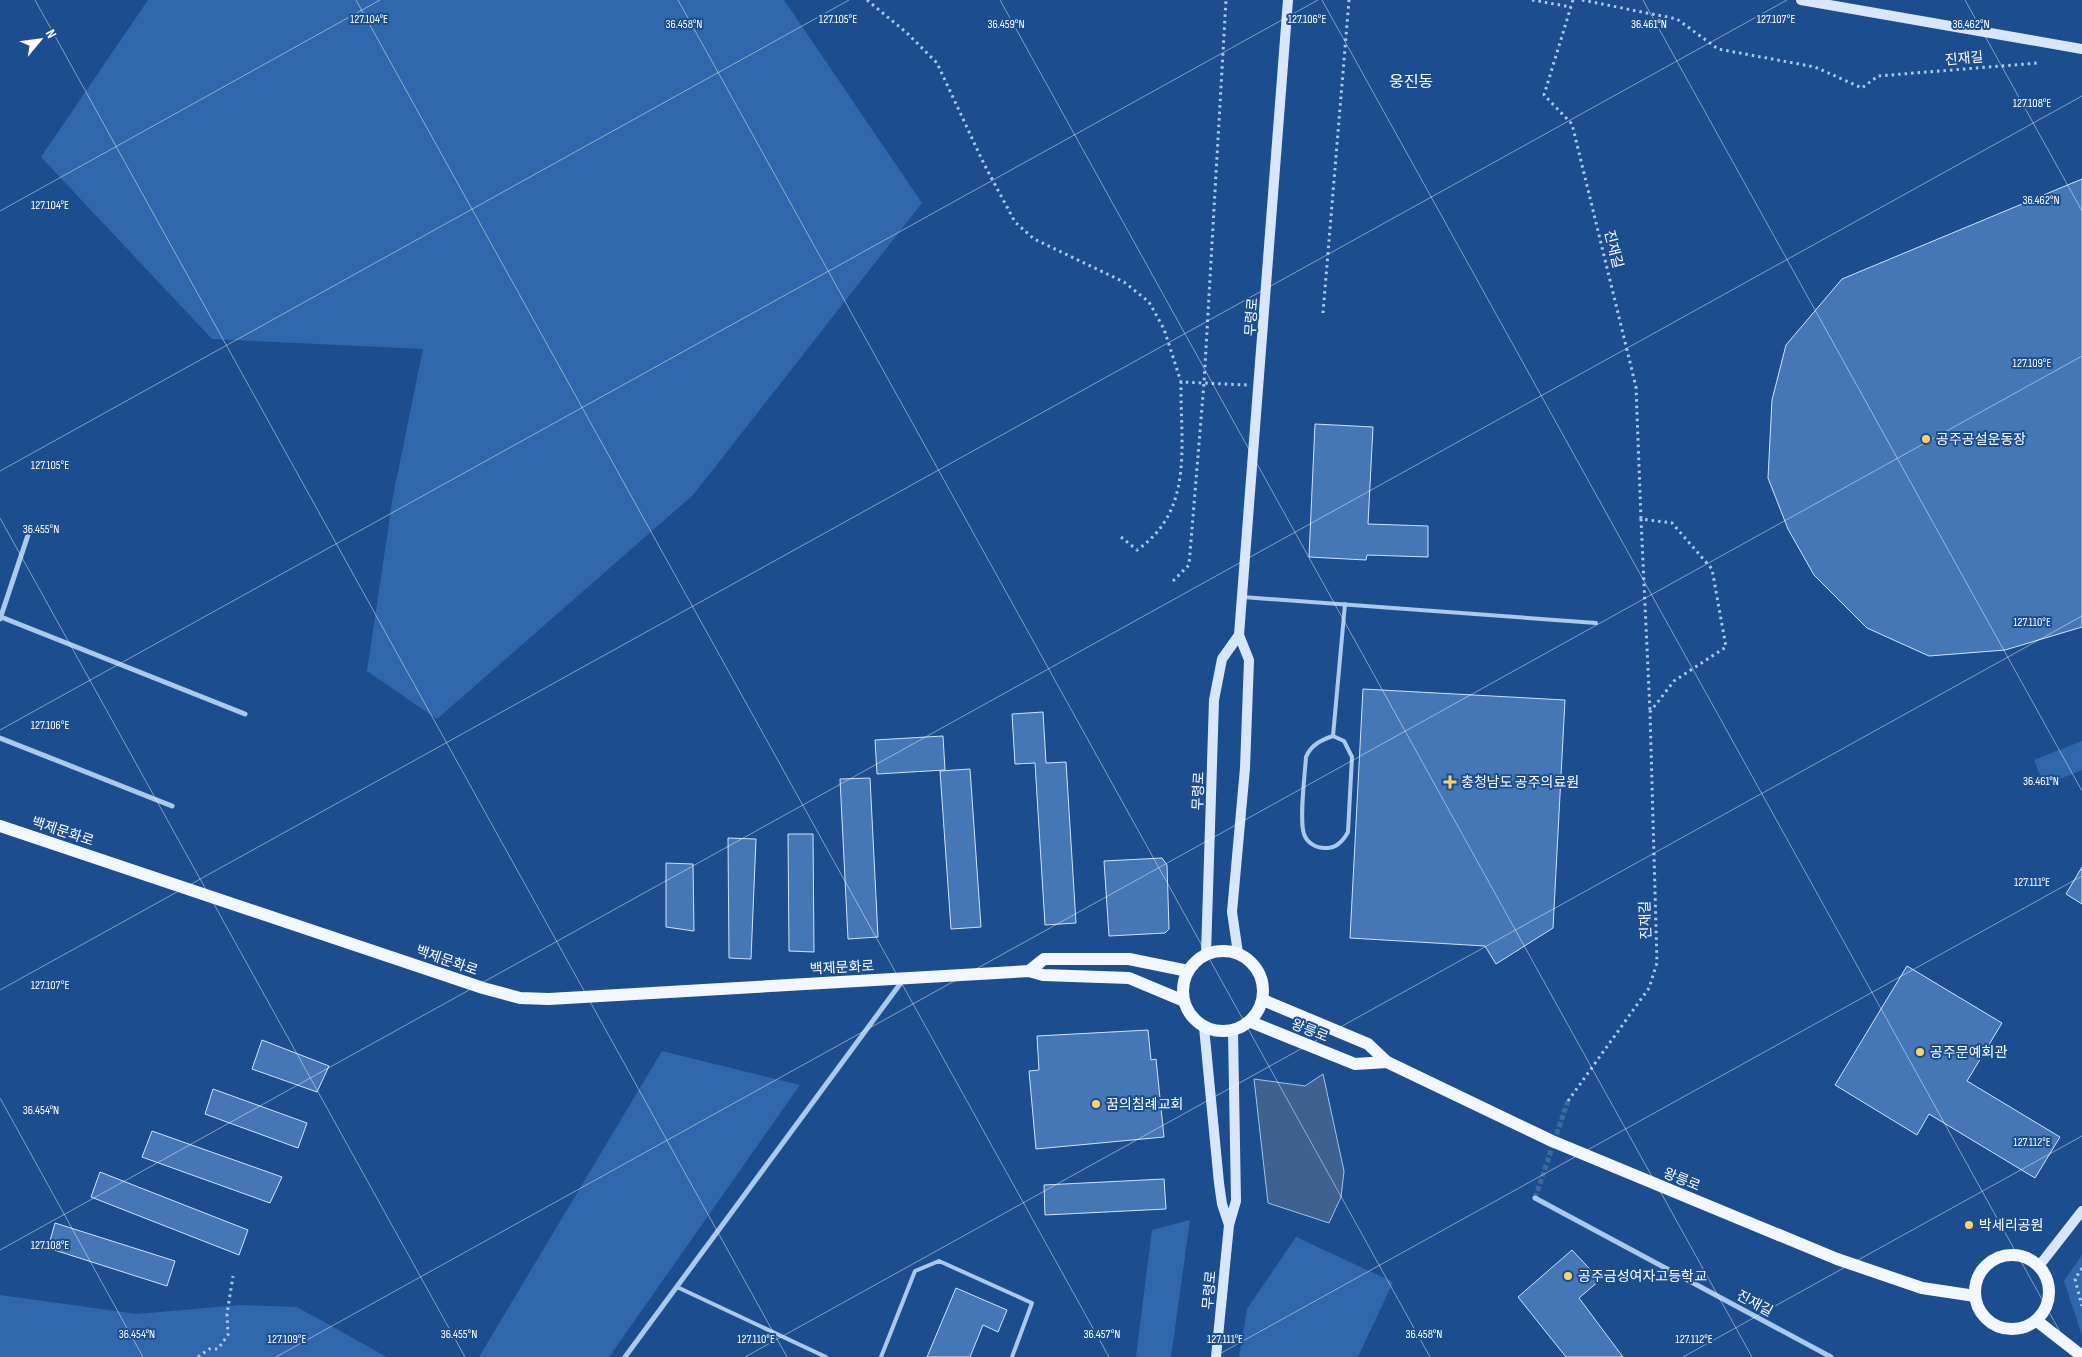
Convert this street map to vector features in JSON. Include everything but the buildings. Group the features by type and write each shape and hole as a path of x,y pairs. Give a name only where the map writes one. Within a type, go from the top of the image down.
{"main road":[{"name":"무령로","path":"1238,953 1232,912 1245,768 1249,660 1239,635 1241,596 1260,385 1288,0"},
{"path":"1801,0 2082,48"},
{"name":"무령로","path":"1206,954 1214,700 1222,659 1239,635"},
{"name":"백제문화로","path":"0,826 483,988 520,998 549,999 1029,970 1043,975 1129,978 1184,1001"},
{"path":"1222,951 1238,953 1256,967 1262,977 1263,1000 1259,1012 1251,1022 1234,1031 1214,1031 1204,1027 1195,1020 1184,1001 1184,980 1196,961 1206,954 1222,951"},
{"name":"백제문화로","path":"1029,970 1044,959 1129,958 1188,971"},
{"name":"왕릉로","path":"1263,1000 1368,1044 1387,1062 1552,1141 1837,1259 1922,1288 1975,1296"},
{"name":"왕릉로","path":"1251,1022 1355,1064 1387,1062"},
{"name":"무령로","path":"1204,1027 1222,1204 1229,1225"},
{"name":"무령로","path":"1216,1357 1229,1225 1236,1201 1234,1031"},
{"path":"2039,1266 2082,1211"},
{"path":"2006,1255 2018,1255 2030,1259 2039,1266 2046,1276 2050,1288 2049,1300 2045,1311 2037,1321 2026,1328 2014,1330 2001,1328 1990,1322 1981,1313 1975,1296 1978,1276 1985,1266 1995,1259 2006,1255"},
{"path":"2037,1321 2082,1356"}],"street":[{"path":"30,529 0,618 244,714"},
{"path":"0,738 172,806"},
{"path":"626,1357 905,978"},
{"name":"진재길","path":"1535,1198 1831,1357"}],"lane":[{"path":"1241,596 1596,623"},
{"path":"1333,736 1345,604"},
{"path":"1333,736 1344,741 1352,757 1348,832 1342,842 1331,848 1322,849 1312,845 1304,834 1306,757 1309,750 1320,741 1333,736"},
{"path":"881,1357 915,1271 939,1261 1032,1303 1012,1357"},
{"path":"677,1287 826,1357"}],"path":[{"path":"868,0 908,32 937,62 984,164 1015,222 1034,239 1124,282 1149,302 1164,329 1181,382 1181,457 1178,494 1167,520 1150,541 1137,550 1122,537"},
{"path":"1173,581 1189,565 1204,383 1226,0"},
{"path":"1322,313 1349,0"},
{"path":"1532,0 1571,8"},
{"name":"진재길","path":"1568,1100 1649,988 1657,963 1650,712 1636,387 1572,124 1544,95 1573,0"},
{"name":"진재길","path":"1582,0 1677,19 1718,49 1815,67 1862,88 1878,76 2038,63"},
{"path":"1181,382 1260,385"},
{"path":"1641,519 1672,523 1712,569 1726,647 1674,681 1650,712"},
{"path":"2082,1268 2075,1279 2082,1306"},
{"path":"198,1357 209,1349 218,1349 228,1335 227,1314 233,1276"}],"shaded area":[{"path":"148,0 784,0 922,203 693,495 437,719 367,671 393,496 423,349 212,339 41,157"},
{"path":"2082,741 2082,770 2044,785 2034,760"},
{"path":"662,1051 800,1085 609,1357 479,1357"},
{"path":"1323,1074 1344,1171 1341,1197 1329,1223 1268,1203 1254,1079 1305,1086"},
{"path":"1190,1220 1171,1357 1136,1357 1152,1230"},
{"path":"1296,1237 1393,1282 1358,1357 1239,1357 1247,1309"},
{"path":"2082,1255 2082,1335 2064,1281"},
{"path":"0,1295 137,1314 240,1305 297,1307 387,1357 0,1357"}],"tunnel":[{"path":"1535,1198 1568,1101"}],"place":[{"name":"공주공설운동장","path":"1926,439"},
{"name":"충청남도 공주의료원","path":"1450,782"},
{"name":"공주문예회관","path":"1920,1052"},
{"name":"꿈의침례교회","path":"1096,1104"},
{"name":"박세리공원","path":"1969,1225"},
{"name":"공주금성여자고등학교","path":"1568,1276"}],"district":[{"name":"웅진동","path":"1411,81"}]}
